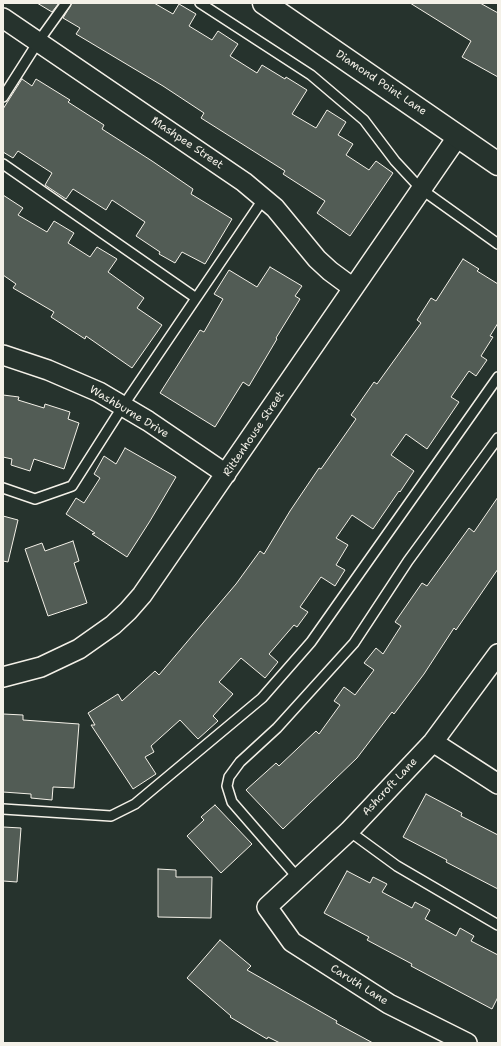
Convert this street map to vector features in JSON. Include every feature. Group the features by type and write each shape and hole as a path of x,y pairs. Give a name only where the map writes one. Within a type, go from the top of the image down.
{"street":[{"name":"Diamond Point Lane","path":"264,3 498,164"},
{"name":"Mashpee Street","path":"3,18 244,182 275,208 317,259 353,288"},
{"name":"Rittenhouse Street","path":"3,677 41,667 79,649 113,625 128,611 155,578 458,136"},
{"name":"Washburne Drive","path":"3,355 74,380 123,406 226,474"},
{"name":"Ashcroft Lane","path":"266,906 349,831 433,742 498,654"},
{"path":"433,742 498,784"},
{"name":"Caruth Lane","path":"266,906 292,942 389,1004 467,1043"}],"lane":[{"path":"3,97 38,42 66,3"},
{"path":"200,3 311,75 364,120 394,161 421,189 498,244"},
{"path":"3,164 196,298"},
{"path":"3,488 35,499 72,486 123,406 264,198"},
{"path":"3,809 111,816 135,804 262,698 311,642 498,377"},
{"path":"298,878 232,802 227,786 229,777 240,762 277,728 354,643 408,561 498,438"},
{"path":"349,831 397,866 498,925"}],"building":[{"path":"37,3 59,3 52,12"},
{"path":"72,3 154,3 173,14 179,4 196,14 189,26 212,40 218,31 238,44 230,56 257,73 262,65 307,90 292,114 316,128 327,110 346,122 338,135 353,144 346,155 369,170 376,161 393,173 350,236 317,213 325,201 283,174 285,171 201,118 204,113 163,86 76,34 80,28 63,18"},
{"path":"410,3 480,3 498,13 498,77 462,57 471,41"},
{"path":"22,79 32,86 36,79 70,100 68,102 104,125 102,129 193,189 191,194 232,219 205,264 182,252 175,263 159,254 160,252 136,236 145,222 112,200 106,210 73,189 66,199 45,185 52,173 18,151 13,158 3,152 3,109"},
{"path":"3,195 23,208 18,215 47,232 54,221 74,233 68,243 90,257 97,247 117,259 108,272 144,298 137,308 162,325 132,368 86,336 85,339 51,317 54,312 13,288 16,284 3,275"},
{"path":"463,259 479,269 477,271 498,284 498,323 490,336 493,337 481,356 487,360 476,376 469,371 451,397 459,402 427,449 406,434 391,455 414,471 373,529 352,515 336,538 348,545 336,565 345,570 335,586 321,577 300,607 308,612 297,627 294,625 269,654 278,662 265,678 241,658 219,682 233,694 213,716 218,721 198,739 180,720 151,746 154,752 145,757 156,774 133,789 91,725 95,725 88,713 118,694 122,701 155,671 159,675 236,584 260,551 264,554 290,511 319,468 321,469 356,419 351,415 374,382 377,384 421,323 417,320 431,298 436,301"},
{"path":"270,267 302,286 295,296 300,299 249,386 243,382 215,427 160,393 200,330 204,332 223,299 214,294 229,270 257,287"},
{"path":"3,395 19,397 18,400 44,408 45,404 70,412 68,419 79,423 64,469 34,459 30,471 11,465 12,459 3,457"},
{"path":"125,448 176,477 127,557 92,534 95,533 66,514 76,498 84,503 100,478 94,474 104,456 116,464"},
{"path":"498,497 498,569 456,630 454,628 424,674 394,714 392,712 357,758 283,829 246,790 276,763 279,766 316,731 319,734 340,705 334,701 344,687 355,695 374,670 364,663 376,648 383,654 401,626 395,622 422,583 427,586 469,528 474,532"},
{"path":"3,516 18,520 8,562 3,561"},
{"path":"73,541 79,561 74,563 87,603 48,616 25,549 42,543 45,551"},
{"path":"3,714 23,715 23,720 79,724 74,788 53,787 52,800 31,798 31,794 3,792"},
{"path":"426,794 462,813 461,816 498,835 498,889 446,862 447,860 403,837"},
{"path":"215,805 252,844 221,873 187,836 204,820 201,817"},
{"path":"3,827 21,828 17,882 3,881"},
{"path":"158,869 176,870 176,877 212,877 211,918 158,917"},
{"path":"347,871 370,883 373,877 387,884 382,892 412,908 415,902 430,910 425,919 456,936 460,928 474,936 471,941 498,955 498,997 492,1009 411,966 412,964 367,940 369,937 324,913"},
{"path":"220,940 251,966 247,970 337,1021 336,1023 373,1043 280,1043 268,1037 267,1039 230,1017 231,1016 187,978"}]}
